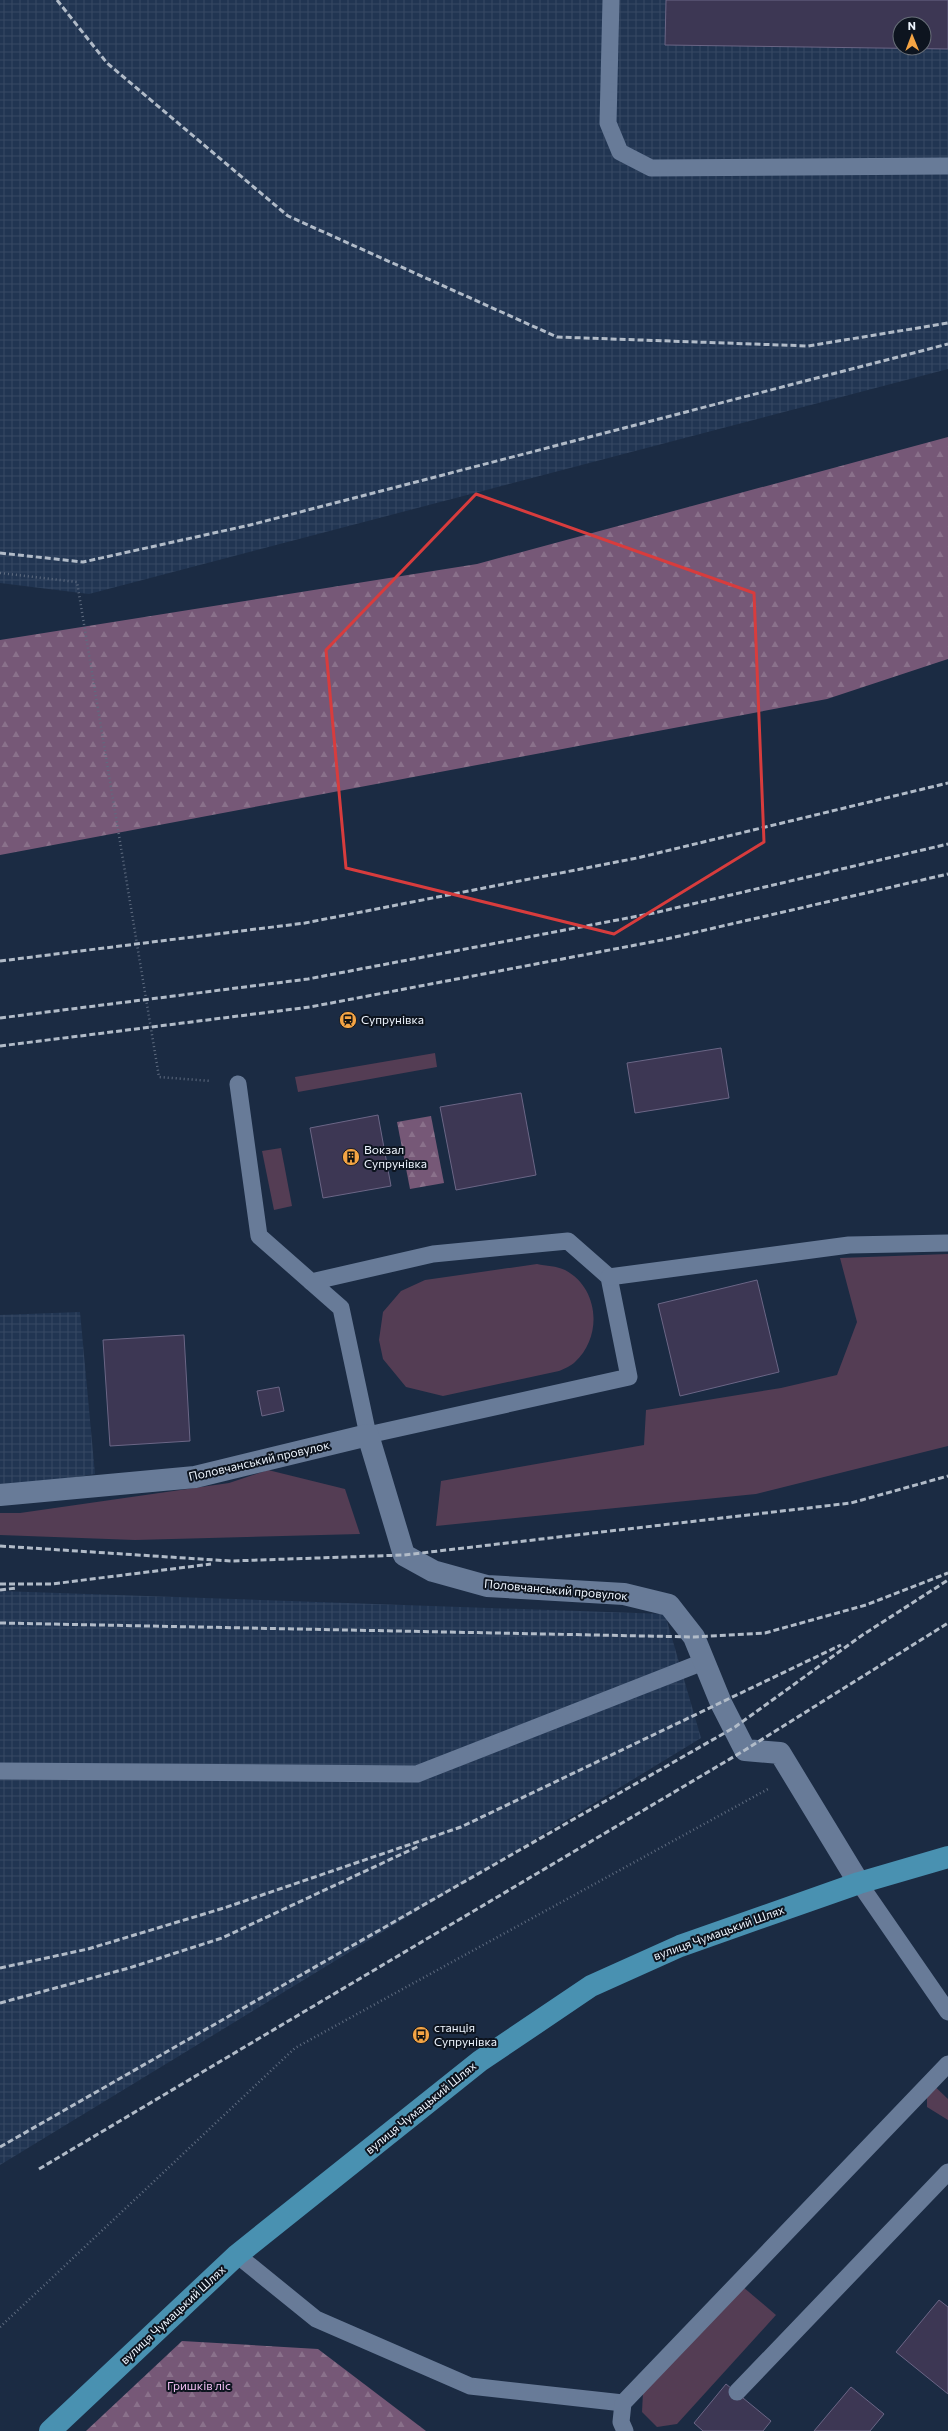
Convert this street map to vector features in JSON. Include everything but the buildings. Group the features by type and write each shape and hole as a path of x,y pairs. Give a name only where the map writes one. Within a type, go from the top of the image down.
{"main road":[{"name":"вулиця Чумацький Шлях","path":"50,2431 237,2255 480,2061 591,1986 680,1946 859,1883 948,1857"}],"street":[{"name":"Половчанський провулок","path":"0,1495 195,1477 368,1434 404,1555 433,1571 487,1586 624,1594 669,1605 694,1637 703,1662 745,1750 780,1752 859,1883"}],"lane":[{"path":"611,0 608,123 620,152 651,168 948,166"},
{"path":"238,1084 259,1236 310,1282 341,1308 368,1434 629,1377 609,1277 568,1241 433,1254 310,1282"},
{"path":"609,1277 849,1245 948,1243"},
{"path":"0,1771 416,1774 703,1662"},
{"path":"859,1883 948,2012"},
{"path":"625,2431 621,2422 623,2403 948,2064"},
{"path":"737,2392 948,2172"},
{"path":"237,2255 316,2319 470,2386 623,2403"}],"path":[{"path":"0,573 77,582 160,1077 238,1084"},
{"path":"0,2327 295,2048 793,1775"}],"highlighted area":[{"path":"476,494 754,593 764,842 614,934 346,868 326,650"}],"shaded area":[{"path":"0,0 948,0 948,369 89,594 0,583"},
{"path":"435,1053 437,1067 298,1092 295,1077"},
{"path":"281,1148 292,1206 274,1210 262,1151"},
{"path":"948,1254 948,1446 756,1494 436,1526 441,1481 644,1445 646,1410 781,1388 837,1375 857,1322 840,1258"},
{"path":"537,1264 565,1270 576,1278 585,1288 590,1300 593,1313 593,1326 590,1339 584,1351 575,1362 569,1366 559,1371 443,1396 406,1387 383,1359 379,1340 383,1312 401,1291 425,1280"},
{"path":"80,1312 95,1474 17,1487 0,1487 0,1315"},
{"path":"268,1470 345,1489 360,1534 135,1540 0,1535 0,1513 20,1513 229,1483"},
{"path":"0,1591 665,1614 701,1738 0,2165"},
{"path":"927,2079 948,2099 948,2120 927,2107"},
{"path":"743,2287 776,2315 677,2424 657,2427 642,2412 643,2392"}],"green space":[{"path":"948,437 948,659 827,699 0,855 0,640 477,564"},
{"path":"431,1116 444,1183 410,1189 397,1122"},
{"name":"Гришків ліс","path":"182,2341 318,2349 426,2431 86,2431"}],"railway":[{"path":"57,0 107,63 288,216 557,337 808,346 948,323"},
{"path":"0,553 83,562 250,525 948,344"},
{"path":"0,961 305,923 637,858 948,783"},
{"path":"0,1018 308,979 654,913 948,844"},
{"path":"0,1046 310,1007 662,940 948,874"},
{"path":"0,1546 231,1561 404,1555 851,1503 948,1476"},
{"path":"0,1584 52,1584 211,1564"},
{"path":"0,1623 694,1637 765,1633 866,1605 948,1573"},
{"path":"0,2147 735,1727 861,1636 948,1580"},
{"path":"0,1590 16,1588"},
{"path":"39,2169 745,1750 948,1623"},
{"path":"0,1968 88,1949 224,1908 461,1827 841,1645"},
{"path":"0,2003 129,1968 222,1938 419,1846"}],"place":[{"name":"Супрунівка","path":"348,1020"},
{"name":"Вокзал Супрунівка","path":"351,1157"},
{"name":"станція Супрунівка","path":"421,2035"}]}
